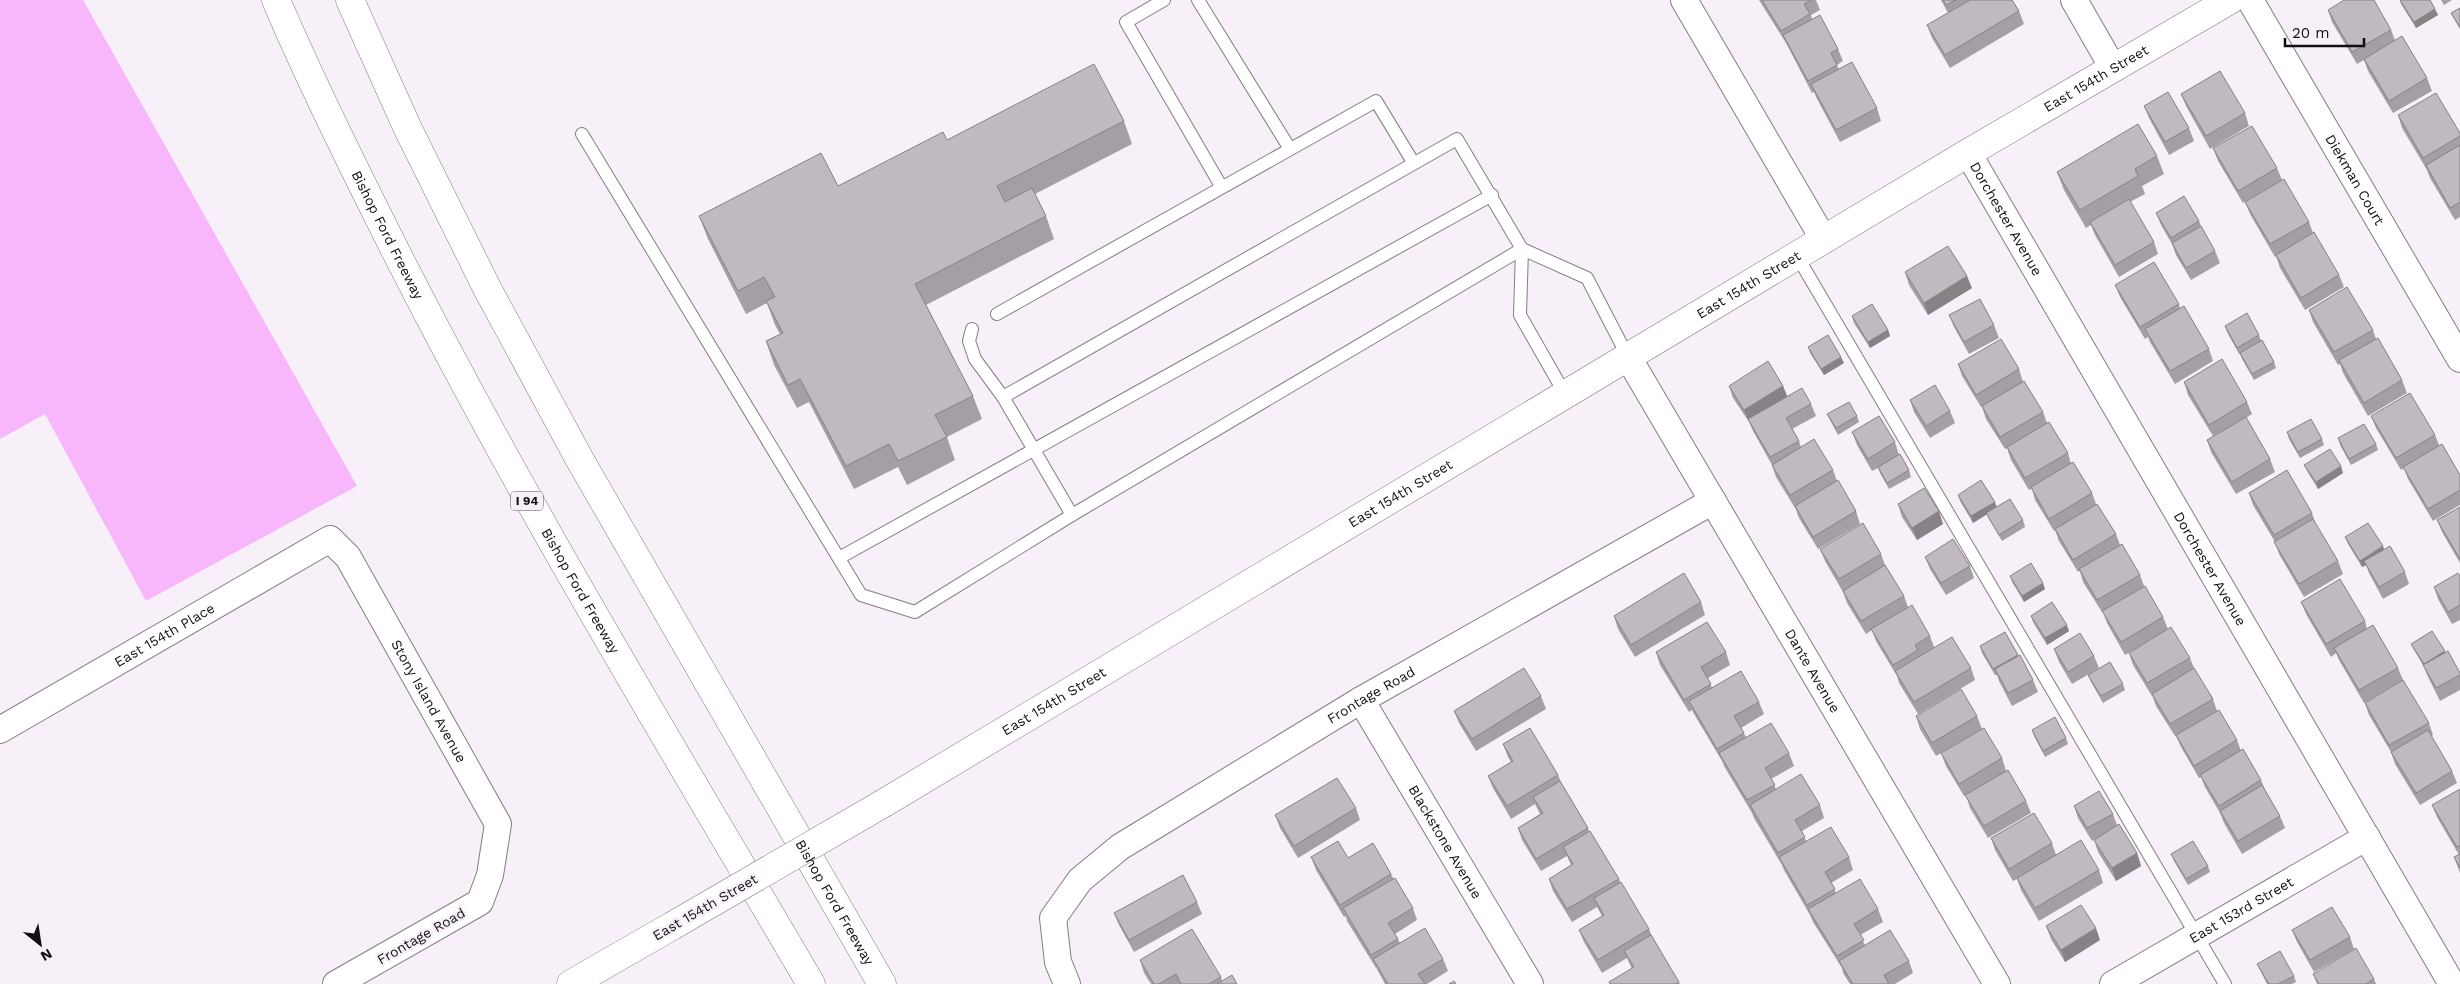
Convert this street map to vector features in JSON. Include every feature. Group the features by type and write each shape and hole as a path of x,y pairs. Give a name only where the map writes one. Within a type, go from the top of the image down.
{"main road":[{"name":"Bishop Ford Freeway","path":"276,0 348,156 423,308 520,489 811,984"},
{"name":"Bishop Ford Freeway","path":"350,0 408,129 488,290 580,460 882,984"},
{"name":"East 154th Street","path":"571,984 884,802 1968,153 2230,0"}],"street":[{"path":"1684,0 1824,240"},
{"path":"2074,0 2113,68"},
{"name":"Diekman Court","path":"2250,0 2460,359"},
{"name":"Dorchester Avenue","path":"1968,153 2452,984"},
{"name":"Dante Avenue","path":"1628,357 1997,984"},
{"name":"Frontage Road","path":"1067,984 1058,962 1053,918 1080,880 1120,847 1361,700 1713,502"},
{"name":"East 154th Place","path":"0,730 330,539"},
{"name":"Stony Island Avenue","path":"330,539 348,557 498,824 490,875"},
{"name":"Blackstone Avenue","path":"1361,700 1530,984"},
{"name":"East 153rd Street","path":"2113,984 2367,837"},
{"name":"Frontage Road","path":"336,984 480,902 490,875"}],"lane":[{"path":"1164,0 1126,22 1221,186"},
{"path":"1198,0 1290,149"},
{"path":"996,314 1221,186 1376,102 1413,162"},
{"path":"582,134 861,595 915,612 1072,515 1522,249"},
{"path":"1003,397 1413,162 1457,139 1492,195 1522,249 1520,315 1565,394"},
{"path":"839,558 1492,195"},
{"path":"1522,249 1587,278 1628,357"},
{"path":"1796,256 2226,984"},
{"path":"972,329 969,341 975,359 1003,397 1072,515"}],"shaded area":[{"path":"0,0 83,0 357,486 146,601 45,414 0,439"}],"building":[{"path":"1762,0 1811,0 1804,4 1810,14 1781,31"},
{"path":"1943,0 1956,0 1946,5"},
{"path":"1970,0 2012,0 2019,11 1945,55 1927,25"},
{"path":"2344,0 2374,0 2391,30 2352,52 2328,10"},
{"path":"2400,0 2430,0 2435,9 2414,22"},
{"path":"2460,8 2460,27 2451,13"},
{"path":"1820,15 1838,49 1831,53 1837,65 1808,81 1783,35"},
{"path":"2402,36 2427,78 2389,101 2364,59"},
{"path":"1852,62 1877,108 1836,130 1811,84"},
{"path":"1094,64 1124,121 997,186 1005,202 1032,188 1046,216 915,284 973,396 935,415 947,437 898,461 889,444 846,466 800,379 788,385 766,341 783,333 766,301 775,297 764,277 738,291 699,216 821,153 838,186 943,132 947,140"},
{"path":"2220,71 2245,113 2206,136 2181,94"},
{"path":"2168,92 2189,128 2165,142 2144,106"},
{"path":"2436,93 2460,136 2423,158 2398,115"},
{"path":"2138,124 2157,156 2135,169 2138,176 2080,210 2057,172"},
{"path":"2252,126 2277,168 2238,191 2213,148"},
{"path":"2460,145 2460,202 2450,208 2426,165"},
{"path":"2284,179 2309,222 2270,244 2245,202"},
{"path":"2184,196 2199,221 2171,238 2156,213"},
{"path":"2129,199 2154,242 2115,265 2090,222"},
{"path":"2201,226 2215,251 2186,268 2172,243"},
{"path":"2314,232 2339,275 2301,298 2276,255"},
{"path":"1948,246 1967,276 1924,303 1905,272"},
{"path":"2154,262 2179,304 2140,327 2115,285"},
{"path":"2347,287 2373,330 2334,352 2309,310"},
{"path":"1980,299 1994,325 1964,342 1949,315"},
{"path":"1872,304 1888,330 1868,342 1852,316"},
{"path":"2184,306 2209,349 2170,371 2145,329"},
{"path":"2247,313 2259,335 2237,348 2225,326"},
{"path":"1828,335 1841,357 1821,369 1808,347"},
{"path":"2378,338 2402,380 2364,403 2339,360"},
{"path":"2001,339 2019,369 1976,395 1958,364"},
{"path":"2262,340 2274,362 2252,374 2240,353"},
{"path":"2222,359 2247,402 2209,425 2184,382"},
{"path":"1768,361 1783,386 1744,410 1729,386"},
{"path":"2024,381 2043,412 2000,437 1982,406"},
{"path":"1935,385 1950,411 1926,426 1910,400"},
{"path":"1802,388 1811,404 1786,418 1799,441 1770,457 1748,419"},
{"path":"2410,393 2435,435 2396,458 2371,416"},
{"path":"1849,402 1857,416 1836,428 1827,414"},
{"path":"1879,416 1895,442 1868,459 1852,432"},
{"path":"2246,417 2270,459 2232,482 2207,440"},
{"path":"2311,419 2322,439 2298,452 2287,432"},
{"path":"2049,422 2068,453 2025,478 2007,447"},
{"path":"2364,424 2376,444 2349,459 2338,438"},
{"path":"1814,439 1833,470 1790,495 1772,465"},
{"path":"2442,444 2460,475 2460,490 2428,509 2403,467"},
{"path":"2330,449 2341,466 2316,482 2304,465"},
{"path":"1900,454 1909,470 1887,483 1878,467"},
{"path":"2073,462 2092,493 2049,519 2031,487"},
{"path":"2287,470 2312,513 2274,535 2249,493"},
{"path":"1838,480 1856,511 1813,537 1795,506"},
{"path":"1981,480 1995,502 1971,516 1958,495"},
{"path":"1924,488 1939,511 1912,528 1898,504"},
{"path":"2010,499 2023,520 1999,535 1986,513"},
{"path":"2097,504 2116,534 2073,560 2055,529"},
{"path":"2460,507 2460,559 2437,520"},
{"path":"2313,519 2338,561 2299,584 2274,542"},
{"path":"1863,523 1881,554 1839,579 1820,549"},
{"path":"2368,523 2383,546 2360,561 2345,537"},
{"path":"1953,539 1970,566 1941,583 1925,557"},
{"path":"2122,544 2140,575 2097,600 2079,569"},
{"path":"2390,546 2405,572 2379,587 2364,561"},
{"path":"2031,563 2043,583 2022,596 2010,576"},
{"path":"1885,565 1904,596 1861,621 1843,591"},
{"path":"1684,573 1701,602 1631,645 1614,616"},
{"path":"2458,573 2460,576 2460,605 2448,612 2434,587"},
{"path":"2340,579 2365,621 2326,644 2301,602"},
{"path":"2145,586 2163,617 2121,642 2102,611"},
{"path":"2052,602 2067,625 2045,638 2031,616"},
{"path":"1912,605 1930,636 1915,645 1918,650 1893,665 1871,629"},
{"path":"1707,622 1726,652 1701,667 1711,684 1684,700 1656,652"},
{"path":"2373,625 2398,668 2359,690 2334,648"},
{"path":"2171,627 2190,658 2147,683 2129,653"},
{"path":"2432,631 2445,651 2424,664 2411,644"},
{"path":"2005,632 2018,655 1993,669 1980,646"},
{"path":"2080,633 2094,656 2068,672 2054,649"},
{"path":"1952,637 1971,668 1914,702 1895,671"},
{"path":"2448,651 2460,675 2436,688 2423,665"},
{"path":"2020,655 2033,680 2008,693 1995,669"},
{"path":"2110,662 2123,684 2101,696 2088,675"},
{"path":"1524,668 1541,696 1472,739 1454,711"},
{"path":"2194,668 2213,699 2170,724 2152,694"},
{"path":"1741,671 1759,702 1734,716 1744,733 1717,749 1689,701"},
{"path":"2403,680 2429,723 2389,745 2365,703"},
{"path":"1961,689 1977,716 1932,743 1916,716"},
{"path":"2219,710 2237,740 2194,766 2176,735"},
{"path":"2055,717 2066,738 2043,751 2032,730"},
{"path":"1771,723 1789,753 1765,768 1775,785 1747,800 1719,753"},
{"path":"1530,728 1558,775 1507,806 1488,776 1513,761 1503,744"},
{"path":"1984,728 2002,758 1959,784 1941,753"},
{"path":"2428,730 2452,771 2416,793 2391,752"},
{"path":"2243,749 2261,780 2219,806 2200,775"},
{"path":"2008,770 2026,801 1984,826 1965,795"},
{"path":"1801,774 1820,805 1795,820 1805,837 1778,853 1750,805"},
{"path":"1337,778 1356,808 1294,846 1275,815"},
{"path":"1560,781 1588,828 1536,859 1518,828 1543,813 1533,797"},
{"path":"2262,785 2280,816 2238,841 2220,811"},
{"path":"2460,789 2460,846 2457,847 2432,805"},
{"path":"2099,791 2113,814 2087,828 2074,806"},
{"path":"2034,813 2052,843 2009,869 1991,838"},
{"path":"2119,824 2137,853 2112,868 2094,840"},
{"path":"1831,827 1849,857 1825,872 1835,889 1807,905 1779,857"},
{"path":"1590,831 1619,879 1567,909 1549,879 1573,864 1563,847"},
{"path":"2081,840 2099,870 2035,908 2017,878"},
{"path":"1338,841 1348,858 1373,843 1391,874 1340,905 1311,857"},
{"path":"2193,841 2208,866 2186,879 2171,854"},
{"path":"2460,854 2460,868 2454,857"},
{"path":"1183,875 1197,902 1129,940 1114,913"},
{"path":"1395,878 1413,908 1388,923 1398,939 1371,955 1343,908"},
{"path":"1860,879 1878,909 1854,924 1864,940 1837,956 1808,909"},
{"path":"1621,882 1649,929 1598,960 1579,930 1604,915 1594,898"},
{"path":"2081,905 2096,928 2061,950 2046,926"},
{"path":"2332,907 2350,937 2310,960 2292,930"},
{"path":"1425,928 1443,959 1418,974 1425,984 1388,984 1373,959"},
{"path":"1192,929 1221,977 1209,984 1181,984 1176,974 1159,984 1154,984 1140,960"},
{"path":"1890,930 1909,961 1884,975 1889,984 1853,984 1839,961"},
{"path":"1651,935 1679,982 1676,984 1610,984 1609,982 1634,967 1624,951"},
{"path":"2356,948 2374,979 2366,984 2319,984 2313,974"},
{"path":"2280,951 2294,976 2278,984 2269,984 2257,964"},
{"path":"1232,975 1237,984 1217,984"}]}
